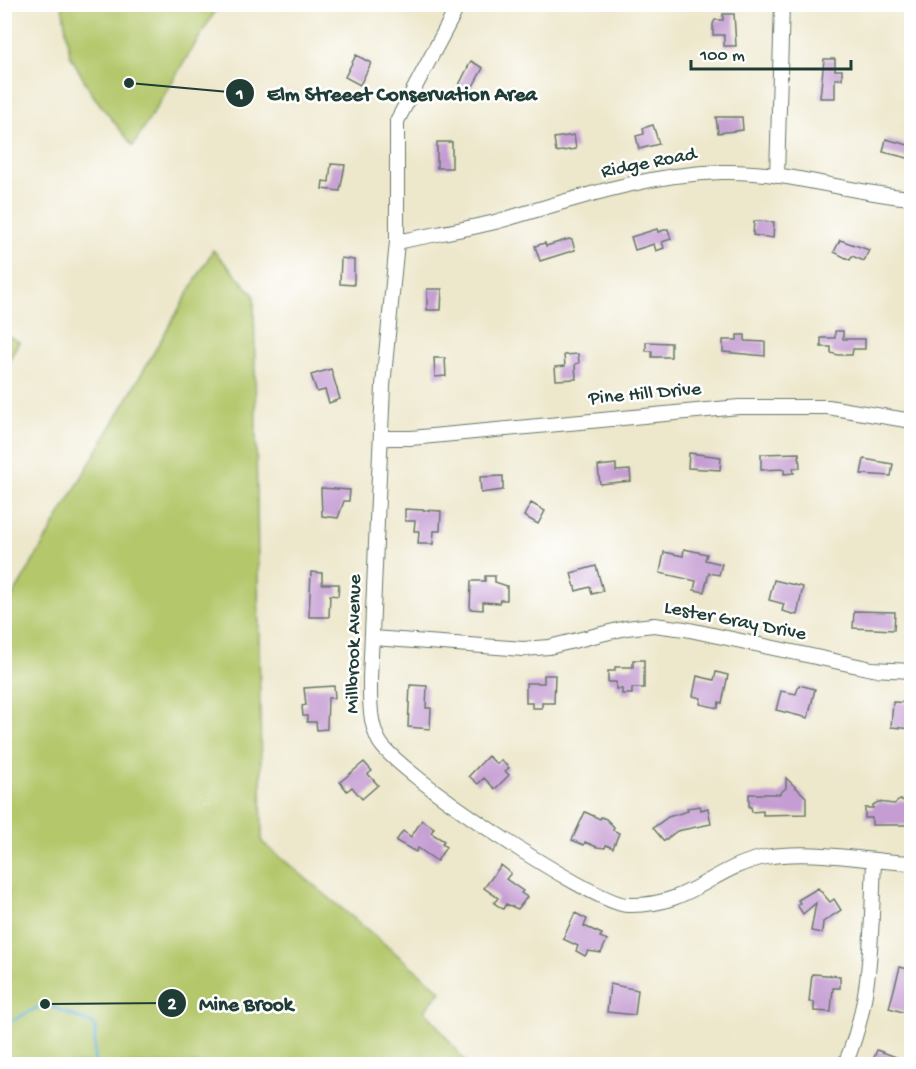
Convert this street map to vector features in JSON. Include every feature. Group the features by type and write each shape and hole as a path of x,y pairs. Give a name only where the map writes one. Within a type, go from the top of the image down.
{"street":[{"name":"Millbrook Avenue","path":"459,4 397,121 397,242 383,386 370,706 380,741 390,756 444,798 581,888 602,898 623,904 663,903 686,894 738,865 766,857 796,855 912,863"},
{"path":"777,176 782,4"},
{"name":"Ridge Road","path":"397,242 491,223 642,181 683,174 724,172 777,176 912,198"},
{"name":"Pine Hill Drive","path":"382,438 411,438 739,406 828,407 912,421"},
{"name":"Lester Gray Drive","path":"372,638 523,649 549,647 601,633 654,625 685,629 872,669 912,671"},
{"path":"845,1065 855,1041 867,994 874,861"}],"green space":[{"path":"62,5 219,5 133,146 92,94 70,55"},
{"path":"213,250 254,295 262,842 441,991 425,1010 467,1064 5,1064 5,610"},
{"path":"5,334 19,342 5,368"}],"building":[{"path":"723,14 734,14 736,46 724,46 724,35 713,35 713,24 715,20 723,20"},
{"path":"356,55 371,63 360,85 345,77"},
{"path":"824,59 835,59 835,70 842,70 842,79 835,79 835,98 820,98"},
{"path":"471,61 483,68 467,97 456,91"},
{"path":"716,117 742,117 743,130 718,133"},
{"path":"653,125 659,144 639,149 636,136 644,134 643,128"},
{"path":"574,135 576,149 556,152 554,138"},
{"path":"886,139 912,146 912,159 883,152"},
{"path":"437,142 452,142 452,168 437,168"},
{"path":"331,164 345,165 340,191 322,189 323,181 329,182"},
{"path":"754,221 774,222 773,238 753,235"},
{"path":"657,229 658,232 668,229 671,239 662,242 664,248 656,251 654,244 635,250 631,237"},
{"path":"572,240 575,250 540,261 535,246 545,243 546,246"},
{"path":"840,240 869,250 864,261 852,256 850,260 834,252"},
{"path":"341,258 354,260 354,285 340,284"},
{"path":"427,289 442,289 441,310 427,310"},
{"path":"835,331 843,331 843,339 865,339 865,349 853,349 852,355 838,355 831,353 831,347 821,347 821,338 835,338"},
{"path":"737,335 745,335 745,341 765,342 765,356 723,352 723,340 737,340"},
{"path":"646,342 671,343 671,357 652,357 652,351 646,351"},
{"path":"578,354 579,363 575,364 576,379 556,380 555,367 565,366 564,355"},
{"path":"434,358 445,358 446,376 435,377"},
{"path":"331,369 340,399 329,403 325,390 317,392 311,375"},
{"path":"689,453 721,457 720,470 688,468"},
{"path":"799,453 800,468 793,468 794,473 784,474 784,469 761,470 761,454"},
{"path":"864,459 893,464 891,476 861,474"},
{"path":"616,464 616,471 630,470 631,481 600,484 598,466"},
{"path":"503,476 503,490 481,493 480,477"},
{"path":"321,488 350,490 349,501 344,501 338,518 322,516"},
{"path":"531,503 545,511 538,524 524,516"},
{"path":"405,509 441,511 440,531 434,531 433,544 418,544 419,531 414,531 415,521 405,521"},
{"path":"684,549 707,554 705,560 722,564 719,575 709,573 704,592 694,590 696,581 660,573 664,552 683,556"},
{"path":"596,566 603,591 592,594 590,587 576,591 571,573"},
{"path":"311,572 322,573 322,584 339,584 338,596 330,595 329,617 309,617"},
{"path":"485,576 495,576 495,582 507,586 507,600 500,600 499,603 483,602 483,610 470,609 471,581 485,581"},
{"path":"774,580 803,587 797,615 782,611 784,604 769,600"},
{"path":"854,611 895,612 894,630 853,628"},
{"path":"633,660 644,660 644,688 632,688 632,694 622,694 622,689 616,689 616,682 608,682 608,671 615,671 615,667 633,667"},
{"path":"716,672 728,675 722,703 719,702 718,708 700,704 701,698 693,696 697,676 714,680"},
{"path":"544,675 555,675 554,703 542,703 542,708 532,708 532,703 526,703 526,683 544,683"},
{"path":"410,685 427,686 426,708 431,708 430,729 408,727"},
{"path":"799,685 815,689 808,718 776,710 781,691 796,694"},
{"path":"334,686 335,698 328,698 327,729 317,730 316,722 307,722 307,716 303,716 302,706 306,705 304,688"},
{"path":"893,702 912,703 912,729 891,727"},
{"path":"488,756 497,764 501,760 509,768 505,771 509,775 495,789 484,778 478,784 469,776"},
{"path":"364,762 372,771 368,774 378,785 362,799 352,787 347,791 340,782"},
{"path":"786,778 806,797 806,814 763,815 763,811 752,812 749,807 749,794 779,794 786,788"},
{"path":"900,800 912,802 912,822 907,825 872,825 872,818 865,818 865,808 873,808 873,805 878,802 894,804"},
{"path":"700,806 701,810 708,808 711,824 677,831 664,841 653,828 668,817 688,811 687,808"},
{"path":"585,812 600,819 601,817 606,819 614,827 613,830 619,833 613,848 606,845 605,848 597,847 585,842 584,845 572,840"},
{"path":"422,820 434,828 431,833 444,841 442,844 446,847 437,861 418,848 416,852 396,841 403,831 411,837"},
{"path":"501,865 511,873 506,879 523,891 521,893 527,897 518,909 506,904 503,909 494,903 498,898 484,888"},
{"path":"818,888 830,902 834,899 841,910 823,922 822,933 811,931 816,903 803,914 797,905 800,903 798,900"},
{"path":"575,913 587,919 584,926 602,934 600,937 607,940 601,953 588,951 585,956 576,951 578,946 563,939"},
{"path":"900,967 912,970 912,994 906,1013 889,1008"},
{"path":"812,974 840,976 840,988 833,988 831,1012 814,1011 814,1002 809,1002"},
{"path":"610,984 638,990 635,1015 607,1012"},
{"path":"877,1050 896,1057 893,1065 871,1065"}],"waterway":[{"path":"4,1014 9,1022 45,1004 95,1025 94,1064"}],"place":[{"name":"Elm Streeet Conservation Area","path":"129,83"},
{"name":"Mine Brook","path":"45,1004"}]}
